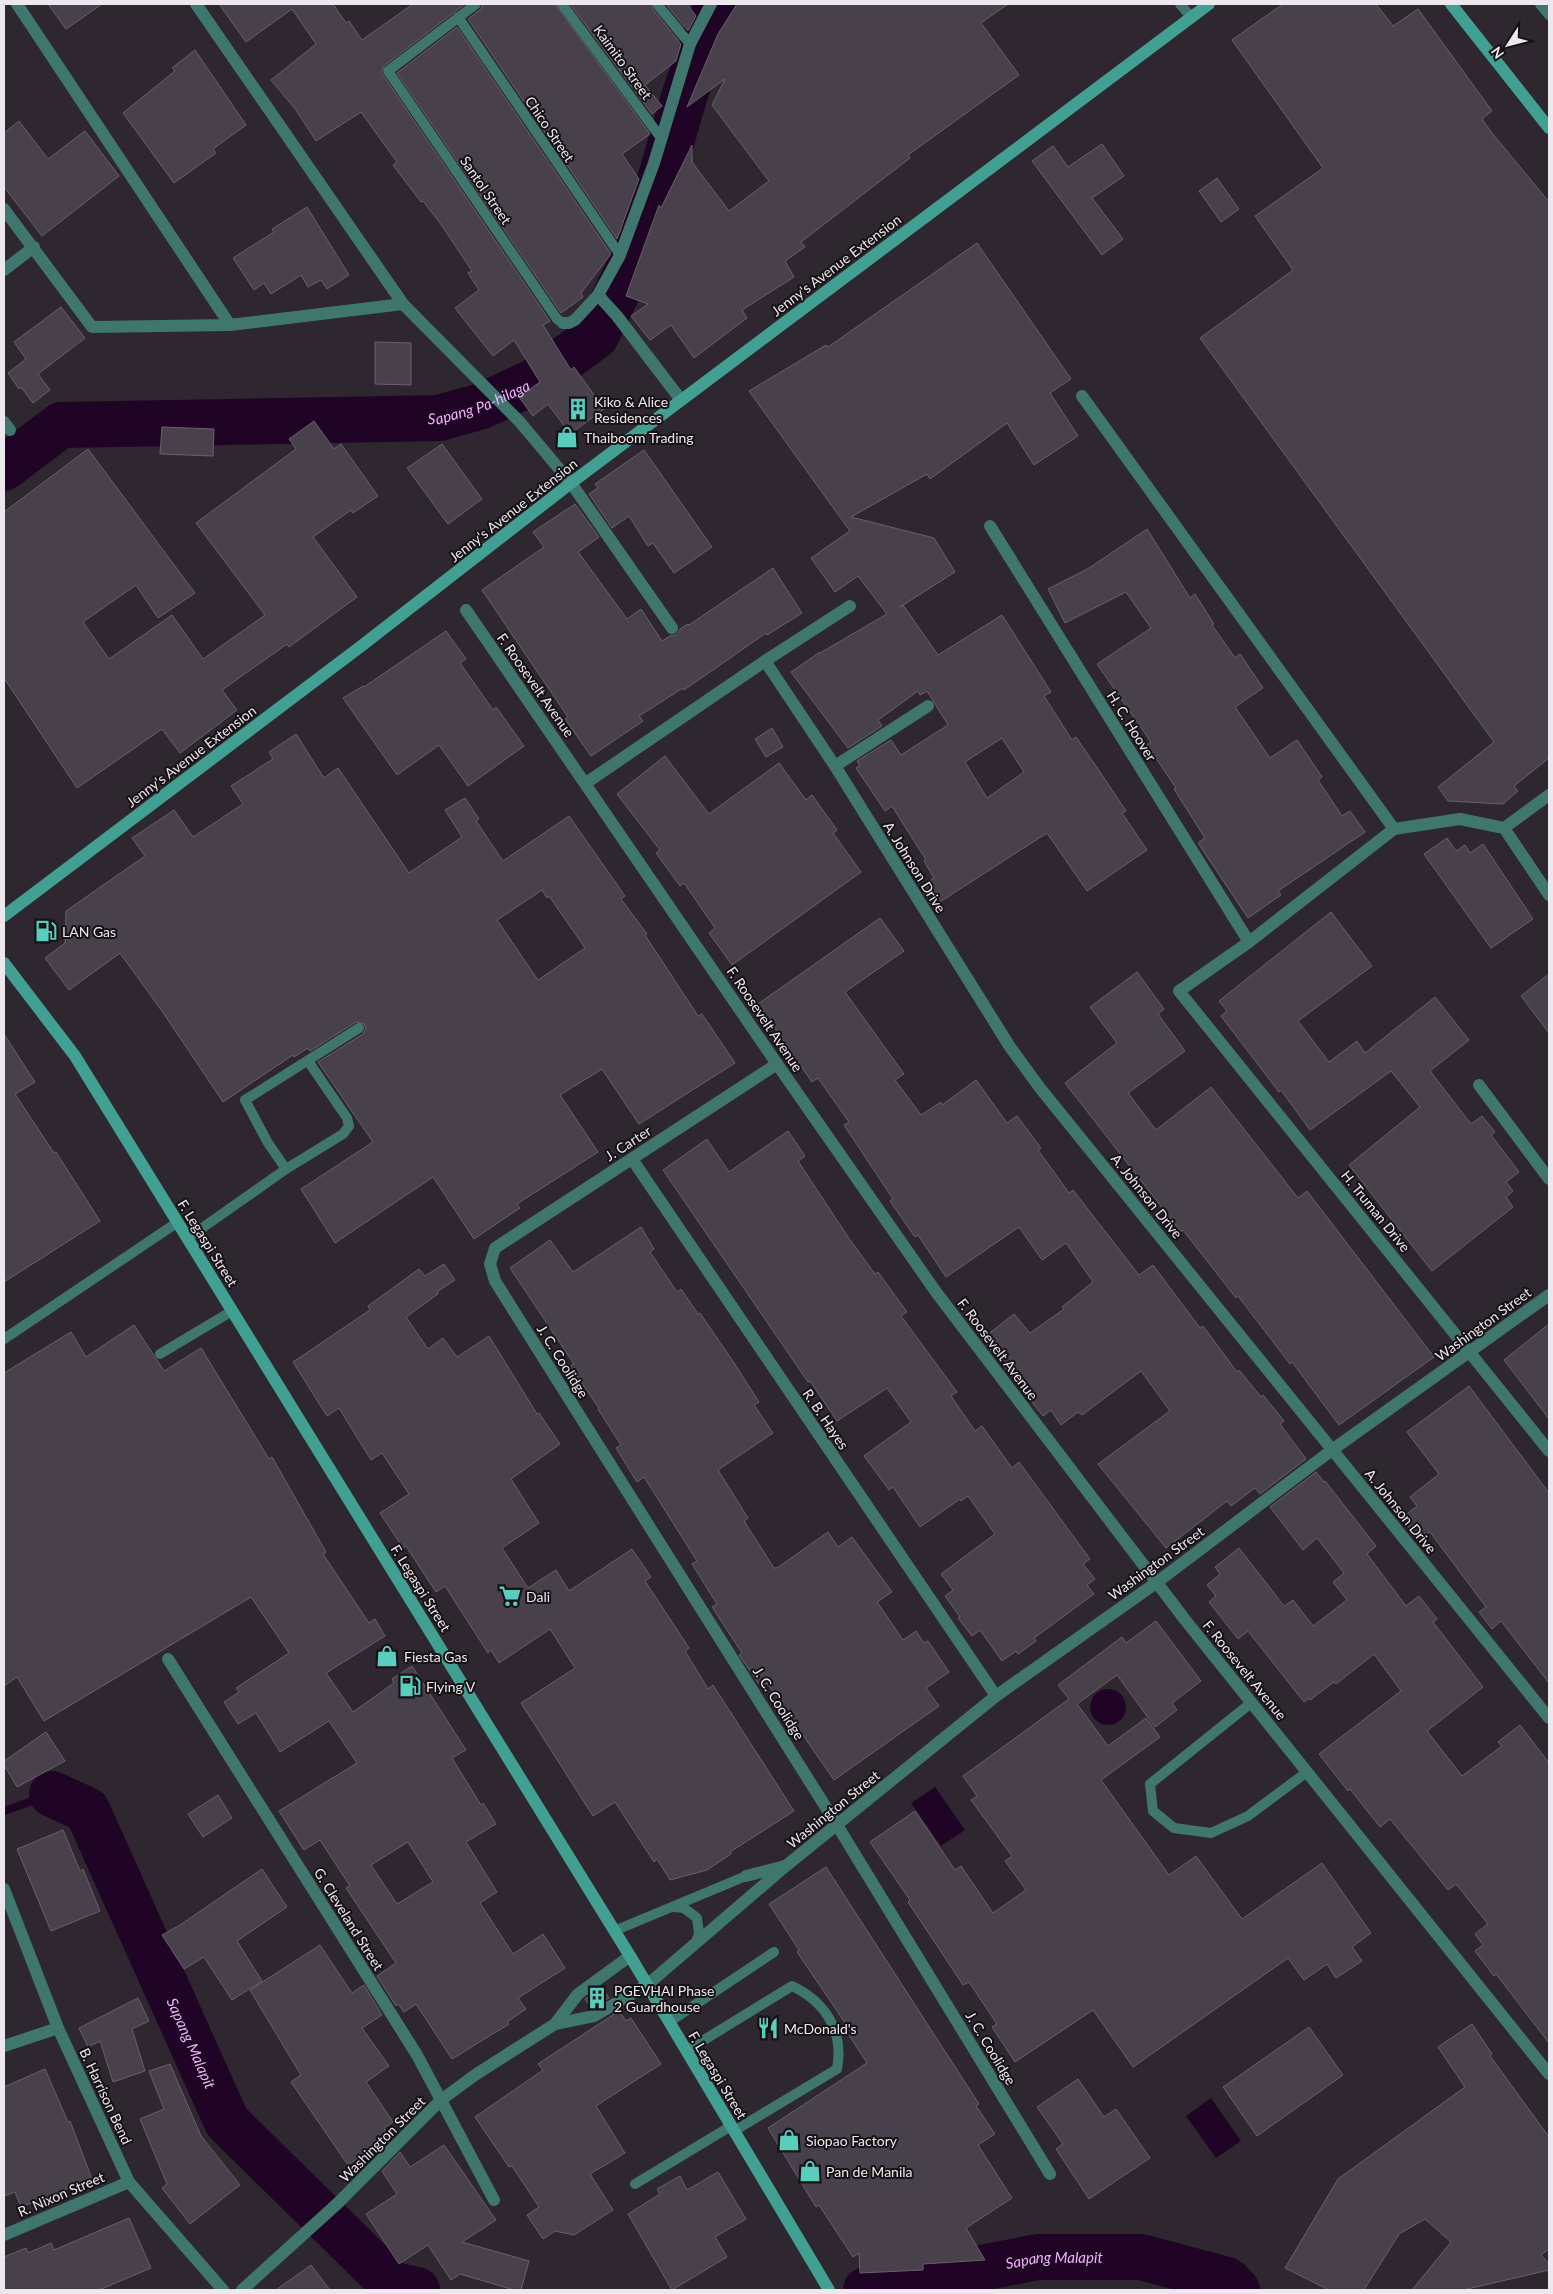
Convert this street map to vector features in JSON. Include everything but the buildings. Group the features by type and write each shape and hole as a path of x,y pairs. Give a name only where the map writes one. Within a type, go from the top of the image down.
{"street":[{"path":"17,4 230,325"},
{"path":"196,4 403,304 519,421 571,483 672,628"},
{"path":"563,323 575,320 601,299 620,255 654,163 690,44 712,4"},
{"name":"Jenny's Avenue Extension","path":"4,916 360,647 571,483 1209,4"},
{"path":"1451,4 1549,128"},
{"path":"4,209 92,327 230,325 403,304"},
{"path":"4,270 34,247"},
{"path":"601,299 617,316 682,400"},
{"path":"1082,396 1394,829"},
{"name":"H. C. Hoover","path":"990,526 1249,942"},
{"path":"586,783 765,661 850,606"},
{"name":"F. Roosevelt Avenue","path":"466,610 777,1064 936,1292 1156,1583 1549,2074"},
{"name":"A. Johnson Drive","path":"765,661 835,766 1010,1047 1040,1088 1549,1718"},
{"path":"835,766 928,706"},
{"path":"1504,828 1549,795"},
{"path":"1249,942 1394,829 1460,819 1504,828 1549,895"},
{"name":"H. Truman Drive","path":"1249,942 1179,991 1549,1451"},
{"name":"F. Legaspi Street","path":"4,962 76,1056 630,1956 829,2290"},
{"name":"J. Carter","path":"495,1248 777,1064"},
{"path":"1478,1085 1549,1179"},
{"name":"R. B. Hayes","path":"632,1159 996,1696"},
{"name":"J. C. Coolidge","path":"495,1248 490,1264 495,1281 837,1825 1050,2174"},
{"name":"Washington Street","path":"555,2024 594,2016 646,1985 787,1865 996,1696 1156,1583 1332,1450 1549,1295"},
{"name":"G. Cleveland Street","path":"168,1659 417,2055 494,2200"},
{"name":"Washington Street","path":"746,1876 787,1865"},
{"name":"B. Harrison Bend","path":"4,1889 58,2028 129,2182 223,2290"},
{"name":"Washington Street","path":"242,2290 338,2203 441,2100 555,2024 578,1994 630,1956"},
{"path":"4,2046 58,2028"},
{"name":"R. Nixon Street","path":"4,2235 129,2182"}],"lane":[{"path":"458,17 476,4"},
{"name":"Kaimito Street","path":"562,4 661,138"},
{"path":"658,4 690,44"},
{"path":"1180,4 1191,17"},
{"path":"1540,4 1549,15"},
{"name":"Santol Street","path":"458,17 388,71 557,320 563,323"},
{"name":"Chico Street","path":"458,17 620,255"},
{"path":"286,1169 268,1143 245,1100 359,1028"},
{"path":"188,1238 286,1169 343,1134 349,1126 347,1118 308,1061"},
{"path":"4,1339 178,1222"},
{"path":"160,1354 232,1311"},
{"path":"1251,1703 1150,1784 1153,1811 1174,1828 1211,1833 1248,1816 1307,1772"},
{"path":"614,1931 746,1876"},
{"path":"675,1907 684,1908 697,1918 699,1926 696,1942"},
{"path":"669,2022 774,1952"},
{"path":"635,2184 838,2069 839,2043 830,2018 813,1999 792,1986 686,2051"}],"shaded area":[{"path":"1108,1689 1115,1690 1121,1694 1125,1700 1125,1714 1121,1720 1115,1724 1108,1725 1101,1724 1095,1720 1091,1714 1090,1707 1091,1700 1095,1694 1101,1690"},
{"path":"935,1787 965,1830 941,1846 911,1803"},
{"path":"1211,2098 1241,2141 1216,2158 1186,2116"}],"waterway":[{"name":"Sapang Pa-hilaga","path":"4,468 61,425 439,418 482,406 535,381 596,336 643,239 685,94 711,20 723,4"},
{"name":"Sapang Malapit","path":"4,1811 52,1794"},
{"name":"Sapang Malapit","path":"52,1794 87,1810 227,2122 393,2285 417,2290"},
{"name":"Sapang Malapit","path":"866,2290 1038,2257 1141,2257 1227,2280 1237,2290"}],"place":[{"name":"Kiko & Alice Residences","path":"578,409"},
{"name":"Thaiboom Trading","path":"567,437"},
{"name":"LAN Gas","path":"46,931"},
{"name":"Dali","path":"510,1596"},
{"name":"Fiesta Gas","path":"387,1656"},
{"name":"Flying V","path":"410,1686"},
{"name":"PGEVHAI Phase 2 Guardhouse","path":"597,1998"},
{"name":"McDonald's","path":"768,2028"},
{"name":"Siopao Factory","path":"789,2140"},
{"name":"Pan de Manila","path":"810,2171"}]}
